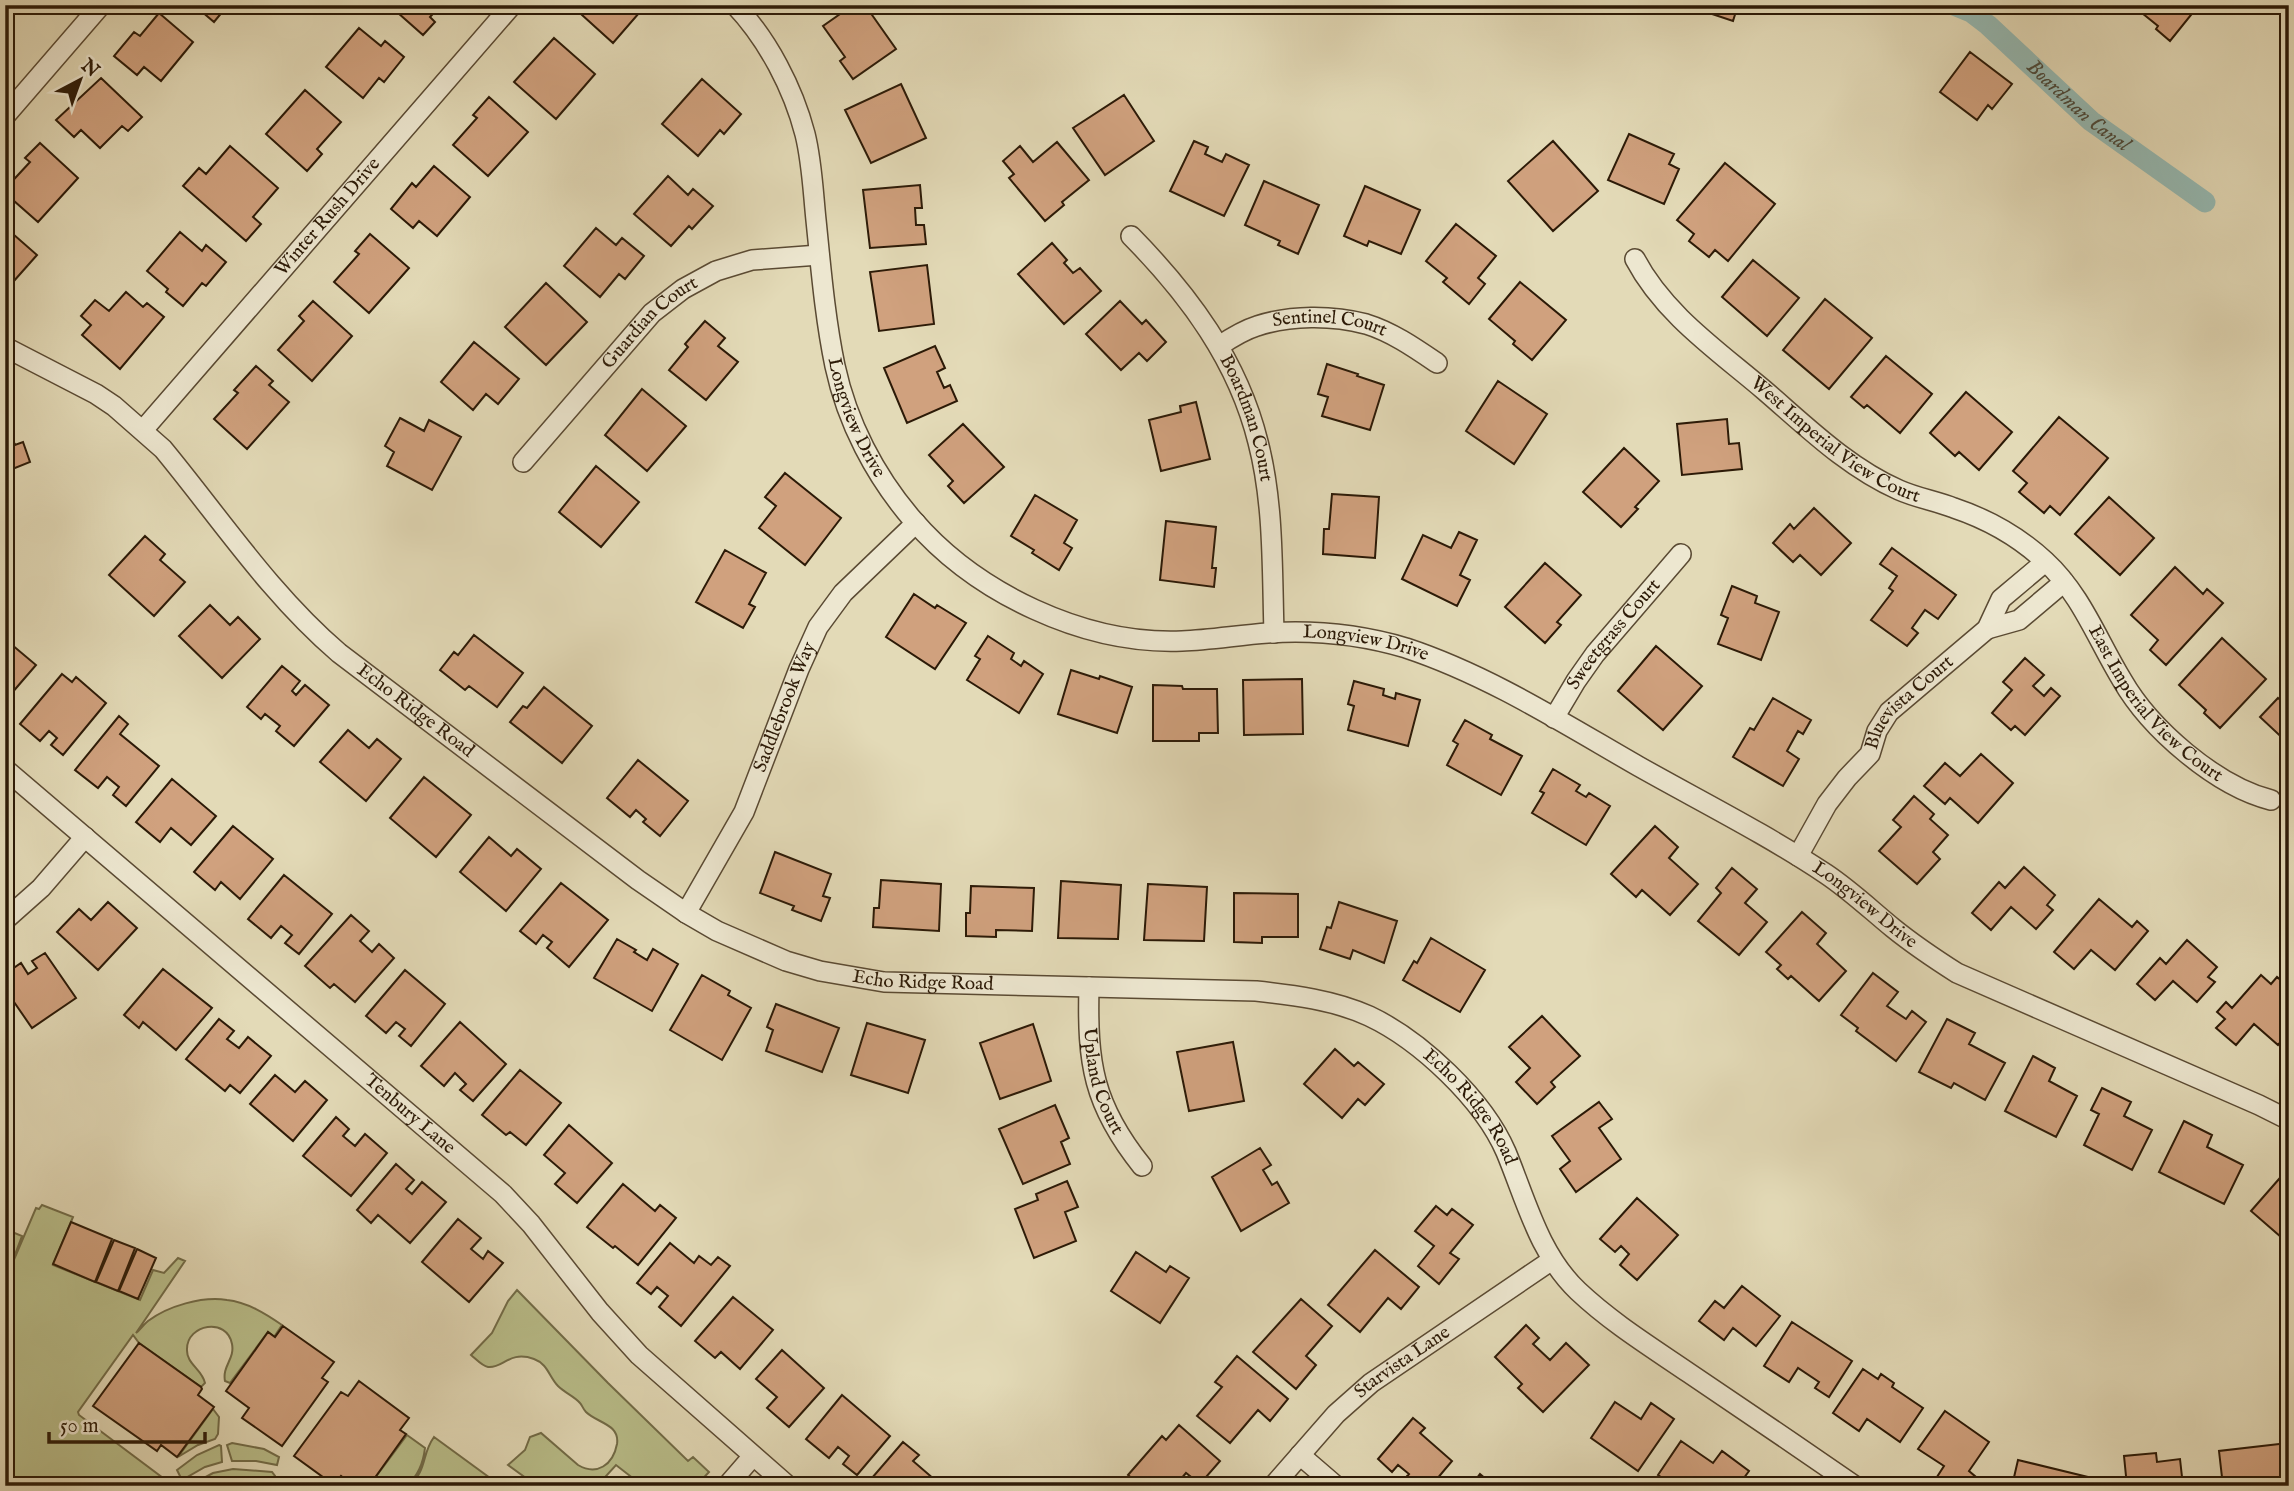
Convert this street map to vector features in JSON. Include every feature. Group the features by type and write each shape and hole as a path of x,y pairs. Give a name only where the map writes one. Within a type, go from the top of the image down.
{"street":[{"path":"5,116 102,5"},
{"name":"Winter Rush Drive","path":"143,430 512,5"},
{"name":"Longview Drive","path":"735,5 763,40 793,102 804,132 811,170 829,333 846,405 859,436 893,496 942,549 1008,595 1045,614 1081,628 1114,636 1180,641 1274,633 1342,635 1404,648 1463,671 1554,718 1798,856 1855,895 1926,954 1957,973 2289,1120"},
{"name":"Boardman Court","path":"1131,236 1180,289 1202,319 1219,346 1247,407 1259,443 1266,483 1274,633"},
{"name":"Guardian Court","path":"523,462 652,313 683,289 716,271 743,262 819,255"},
{"name":"West Imperial View Court","path":"1635,259 1643,275 1672,312 1846,460 1898,490 1977,517 2024,544 2064,582"},
{"name":"Sentinel Court","path":"1219,346 1255,326 1278,320 1338,319 1366,324 1390,334 1437,363"},
{"name":"Echo Ridge Road","path":"5,347 96,394 143,430 163,449 286,602 339,653 638,880 717,931 760,951 820,971 852,978 884,982 1256,991 1294,995 1332,1004 1368,1016 1400,1035 1450,1077 1473,1101 1491,1126 1505,1149 1527,1207 1552,1259 1576,1289 1611,1319 1855,1486"},
{"name":"Saddlebrook Way","path":"686,913 744,812 818,627 843,593 916,523"},
{"name":"Sweetgrass Court","path":"1554,718 1595,654 1681,554"},
{"name":"Bluevista Court","path":"1987,629 2001,599 2045,562"},
{"name":"Bluevista Court","path":"1798,856 1827,804 1870,754 1877,731 1889,712 1987,629 2019,620 2064,582"},
{"name":"East Imperial View Court","path":"2064,582 2083,606 2122,681 2148,716 2212,774 2253,795 2271,800"},
{"path":"2011,591 2029,612"},
{"name":"Tenbury Lane","path":"5,769 503,1194 629,1345 788,1486"},
{"path":"5,920 41,888 85,837"},
{"name":"Upland Court","path":"1090,987 1089,1045 1097,1086 1113,1126 1142,1167"},
{"name":"Starvista Lane","path":"1273,1486 1336,1414 1371,1383 1552,1259"},
{"path":"727,1486 753,1455"},
{"path":"1300,1455 1336,1486"}],"green space":[{"path":"42,1205 73,1217 53,1265 140,1300 153,1270 164,1273 178,1258 185,1261 136,1333 148,1321 165,1311 207,1299 242,1303 282,1325 274,1337 268,1332 230,1383 225,1381 225,1371 232,1354 229,1335 216,1327 200,1329 193,1334 189,1340 187,1354 203,1378 205,1383 201,1387 139,1343 133,1335 78,1412 163,1478 157,1486 5,1486 5,1229 22,1236 7,1276 36,1208 39,1209"},
{"path":"517,1290 688,1461 693,1457 709,1472 696,1486 643,1486 616,1465 597,1486 537,1486 508,1465 525,1450 530,1437 541,1433 585,1468 598,1469 608,1463 617,1444 615,1432 586,1412 578,1401 558,1386 539,1361 518,1357 488,1367 471,1355 492,1333 508,1301"},
{"path":"213,1409 219,1417 215,1439 178,1457"},
{"path":"407,1435 425,1448 414,1478 407,1486 369,1486"},
{"path":"434,1437 501,1486 409,1486 419,1474"},
{"path":"232,1443 264,1449 279,1457 277,1465 256,1461 232,1461 227,1445"},
{"path":"219,1445 222,1462 205,1467 182,1480 177,1470 197,1455"},
{"path":"233,1469 272,1472 275,1476 271,1486 256,1486 256,1481 245,1480 189,1486 213,1473"}],"building":[{"path":"194,5 228,5 214,22"},
{"path":"389,5 441,5 430,17 435,22 423,35"},
{"path":"571,5 646,5 613,43"},
{"path":"853,5 865,5 896,49 853,79 840,61 845,57 823,26"},
{"path":"1685,5 1738,5 1733,21"},
{"path":"2132,5 2199,5 2170,41 2156,29 2158,26"},
{"path":"159,13 193,42 161,81 144,67 137,75 114,56 134,32 140,36"},
{"path":"359,28 381,46 385,41 404,57 384,82 379,78 363,98 326,67"},
{"path":"554,38 595,74 556,119 514,82"},
{"path":"1970,52 2012,84 1992,109 1988,105 1977,120 1940,92"},
{"path":"101,78 142,117 128,131 122,126 100,148 81,130 74,137 56,120"},
{"path":"702,79 741,114 724,134 720,130 698,156 662,124"},
{"path":"901,84 926,138 871,163 845,110"},
{"path":"305,90 341,122 317,149 322,154 307,171 266,134"},
{"path":"1124,95 1154,141 1105,175 1073,128"},
{"path":"489,97 528,132 488,176 453,145 477,118 473,115"},
{"path":"1629,134 1674,154 1669,164 1679,169 1664,204 1608,180"},
{"path":"1194,141 1208,147 1205,154 1222,162 1226,154 1249,165 1224,216 1170,191"},
{"path":"1553,141 1598,191 1553,231 1508,181"},
{"path":"1057,142 1089,180 1062,202 1064,205 1045,221 1009,178 1014,174 1003,161 1020,146 1033,162"},
{"path":"40,143 78,178 38,222 5,193 5,189 30,162 25,158"},
{"path":"230,146 278,188 253,217 261,224 246,241 183,186 199,168 206,174"},
{"path":"1725,163 1775,204 1728,261 1715,250 1709,257 1689,241 1694,234 1677,220"},
{"path":"434,166 470,197 437,236 419,221 413,228 391,209 412,183 416,187"},
{"path":"668,176 688,195 693,189 713,206 692,229 689,226 671,246 634,214"},
{"path":"1264,181 1319,205 1298,254 1278,245 1280,241 1245,225"},
{"path":"920,185 922,208 915,208 916,225 924,225 926,244 870,248 863,190"},
{"path":"1365,186 1420,210 1401,254 1369,241 1367,246 1344,236"},
{"path":"1456,224 1496,256 1478,278 1485,284 1469,304 1443,282 1447,278 1426,261"},
{"path":"5,227 37,255 5,291"},
{"path":"596,228 616,245 622,238 644,256 625,279 619,274 600,297 564,266"},
{"path":"180,232 202,251 206,245 226,262 206,286 202,283 183,306 147,271"},
{"path":"370,234 409,268 369,313 334,282 359,254 355,251"},
{"path":"1052,243 1067,260 1064,263 1073,273 1080,268 1101,291 1064,324 1018,274"},
{"path":"1753,260 1799,298 1767,336 1722,297"},
{"path":"927,265 934,324 879,331 870,272"},
{"path":"1520,282 1566,320 1532,360 1489,319"},
{"path":"546,283 587,322 546,365 505,327"},
{"path":"126,292 143,307 147,303 164,317 120,369 82,335 91,325 81,316 95,300 109,311"},
{"path":"1825,299 1872,338 1829,389 1783,350"},
{"path":"313,301 352,336 312,381 278,350 304,321 299,316"},
{"path":"1120,301 1142,324 1146,320 1166,342 1147,361 1139,353 1121,370 1086,334"},
{"path":"705,321 725,338 718,346 738,362 706,400 669,370 688,347 685,344"},
{"path":"474,342 519,379 498,404 486,394 473,410 441,382"},
{"path":"935,346 945,368 937,372 944,388 950,385 957,401 907,423 884,368"},
{"path":"1886,356 1932,394 1900,433 1867,405 1864,408 1851,397"},
{"path":"1327,364 1384,385 1370,430 1322,416 1328,397 1318,394"},
{"path":"256,366 273,381 269,385 289,402 247,449 214,419 238,393 234,390"},
{"path":"1498,381 1547,414 1514,464 1466,431"},
{"path":"642,389 686,426 647,471 605,435"},
{"path":"1966,392 2012,432 1979,470 1959,452 1955,456 1930,433"},
{"path":"1196,402 1210,459 1161,471 1149,420 1181,412 1180,406"},
{"path":"2059,417 2108,458 2060,515 2050,506 2044,513 2019,492 2027,483 2013,471"},
{"path":"400,418 424,431 429,420 461,437 432,490 387,466 394,452 385,446"},
{"path":"1727,419 1729,444 1739,443 1742,469 1682,475 1677,424"},
{"path":"5,421 15,445 23,442 30,462 5,472"},
{"path":"963,424 1004,467 964,503 948,486 953,481 929,455"},
{"path":"1624,448 1659,481 1621,527 1583,492"},
{"path":"596,466 639,502 601,547 559,512"},
{"path":"785,473 841,518 805,565 759,528 776,506 765,497"},
{"path":"1332,494 1379,497 1375,558 1323,554 1324,529 1329,529"},
{"path":"1035,495 1077,520 1064,543 1072,548 1059,570 1011,536"},
{"path":"2109,497 2154,538 2120,575 2075,534"},
{"path":"1814,508 1851,543 1821,575 1800,555 1793,562 1773,543 1790,524 1794,529"},
{"path":"1166,521 1216,527 1212,568 1216,568 1214,587 1160,580"},
{"path":"1459,532 1477,540 1460,575 1470,580 1457,606 1402,579 1423,535 1451,548"},
{"path":"145,536 165,554 160,560 185,582 154,616 109,575"},
{"path":"1892,548 1956,595 1938,619 1925,610 1912,628 1918,633 1907,646 1871,620 1893,591 1889,588 1897,576 1880,564"},
{"path":"725,550 766,573 749,604 755,607 743,628 696,602"},
{"path":"1545,563 1581,595 1557,622 1561,625 1545,643 1505,607"},
{"path":"2175,567 2203,594 2207,589 2223,603 2166,665 2150,650 2158,640 2131,615"},
{"path":"1732,586 1757,596 1755,603 1779,612 1761,660 1718,644 1728,618 1721,615"},
{"path":"914,594 966,623 935,669 886,637"},
{"path":"210,605 230,625 238,617 260,639 222,678 179,636"},
{"path":"474,635 523,673 497,707 469,686 465,690 440,670 454,652 458,655"},
{"path":"988,636 1014,653 1011,659 1021,666 1024,661 1043,674 1019,713 967,680 980,659 975,656"},
{"path":"2222,638 2266,679 2220,728 2204,713 2206,710 2179,685"},
{"path":"5,639 36,665 11,694 5,689"},
{"path":"1656,646 1702,686 1663,730 1618,691"},
{"path":"2025,658 2044,675 2033,686 2044,696 2051,688 2060,696 2025,735 2015,726 2011,730 1992,713 2012,690 2003,682"},
{"path":"282,666 300,681 292,691 296,695 305,685 329,705 294,746 276,731 280,726 265,714 261,719 247,707"},
{"path":"1071,670 1132,687 1117,733 1058,714"},
{"path":"62,674 72,682 76,677 106,703 63,755 51,745 57,738 49,731 40,741 20,724"},
{"path":"1302,679 1303,734 1244,735 1243,680"},
{"path":"1354,681 1384,689 1383,695 1395,699 1396,693 1420,700 1408,746 1348,730 1354,706 1348,704"},
{"path":"1153,685 1182,686 1183,689 1217,689 1218,733 1199,733 1199,741 1153,741"},
{"path":"544,687 592,726 562,763 510,722 523,706 527,708"},
{"path":"1773,698 1811,720 1803,734 1798,731 1787,751 1799,759 1783,786 1733,757 1750,728 1754,730"},
{"path":"2278,698 2285,704 2289,700 2289,744 2260,717"},
{"path":"119,716 128,724 120,734 159,766 126,806 113,795 119,787 107,777 98,788 75,770"},
{"path":"1465,720 1492,735 1490,739 1522,756 1501,795 1447,765 1458,744 1453,741"},
{"path":"348,730 369,748 377,739 401,759 366,801 320,762"},
{"path":"1981,754 2013,783 1978,823 1950,798 1945,804 1924,786 1945,763 1960,776"},
{"path":"638,760 688,801 660,836 643,822 646,819 636,810 630,817 607,798"},
{"path":"1553,769 1580,785 1576,791 1586,797 1589,793 1610,806 1586,845 1532,813 1544,793 1540,791"},
{"path":"424,777 471,815 436,857 390,818"},
{"path":"172,779 216,816 191,845 171,828 160,842 136,822"},
{"path":"1914,796 1934,814 1930,819 1948,835 1933,852 1940,859 1917,884 1879,851 1901,827 1893,820"},
{"path":"233,826 273,859 240,899 221,882 215,890 194,872"},
{"path":"1655,826 1678,847 1669,858 1698,884 1670,915 1642,890 1636,897 1611,874"},
{"path":"489,837 511,856 517,849 541,869 506,911 460,872"},
{"path":"775,852 831,874 823,896 830,898 821,921 792,910 794,906 760,893"},
{"path":"2024,867 2055,895 2047,905 2053,910 2036,929 2011,907 1991,930 1972,913 1999,882 2005,888"},
{"path":"1732,868 1757,889 1745,903 1767,922 1739,955 1698,921 1721,893 1716,888"},
{"path":"284,875 332,914 299,954 285,943 292,935 281,926 271,938 248,919"},
{"path":"881,880 941,884 939,931 873,927 874,908 879,908"},
{"path":"1061,881 1121,885 1118,939 1058,938"},
{"path":"561,883 608,920 569,967 547,948 552,942 543,935 536,944 520,931"},
{"path":"1148,884 1207,887 1204,941 1144,940"},
{"path":"971,886 1034,888 1032,931 996,930 996,937 966,936 966,913 970,913"},
{"path":"1234,893 1298,894 1298,937 1262,937 1262,943 1234,942"},
{"path":"2099,899 2132,927 2137,921 2148,931 2115,970 2091,950 2074,969 2054,952"},
{"path":"108,902 137,928 98,970 57,932 79,909 91,920"},
{"path":"1339,902 1397,921 1384,963 1353,950 1350,959 1320,949 1327,927 1331,928"},
{"path":"1802,912 1826,933 1817,944 1846,971 1819,1001 1791,976 1788,979 1777,969 1781,965 1766,952"},
{"path":"351,915 369,931 360,941 372,952 379,944 394,958 355,1002 334,984 330,988 305,966"},
{"path":"1431,938 1485,970 1460,1012 1403,980 1414,961 1417,963"},
{"path":"617,939 647,960 653,949 678,964 652,1011 594,978"},
{"path":"2187,940 2217,967 2208,977 2215,982 2197,1002 2173,981 2155,1000 2137,984 2160,958 2166,964"},
{"path":"45,953 76,998 32,1028 5,989 5,974 21,963 28,974 37,968 32,961"},
{"path":"163,969 212,1008 176,1050 143,1022 139,1028 124,1015"},
{"path":"405,970 445,1004 411,1046 399,1036 405,1029 396,1022 386,1033 366,1016"},
{"path":"1873,973 1898,992 1887,1006 1906,1019 1912,1011 1926,1022 1896,1061 1856,1031 1858,1028 1841,1015"},
{"path":"702,975 730,991 728,995 751,1008 722,1060 670,1030"},
{"path":"2261,975 2271,984 2277,977 2289,987 2289,1032 2278,1045 2254,1024 2236,1045 2216,1028 2225,1019 2217,1012 2226,1002 2232,1008"},
{"path":"776,1004 839,1028 822,1072 766,1051 773,1030 767,1027"},
{"path":"1542,1016 1580,1056 1551,1082 1555,1087 1537,1104 1516,1082 1530,1068 1509,1047"},
{"path":"219,1019 234,1031 227,1039 239,1048 248,1037 271,1056 240,1093 230,1085 225,1091 186,1059"},
{"path":"1947,1019 1975,1033 1969,1044 2005,1063 1985,1100 1954,1083 1951,1088 1919,1072"},
{"path":"460,1022 506,1064 473,1101 460,1090 466,1084 455,1073 444,1086 421,1066"},
{"path":"867,1023 925,1040 908,1093 851,1075"},
{"path":"1033,1024 1051,1081 1000,1099 980,1043"},
{"path":"1233,1042 1244,1101 1189,1111 1177,1052"},
{"path":"1335,1049 1354,1066 1358,1062 1384,1084 1365,1105 1358,1099 1342,1118 1304,1084"},
{"path":"2033,1056 2055,1068 2049,1081 2077,1096 2056,1137 2005,1111"},
{"path":"520,1070 561,1103 526,1145 510,1132 506,1135 482,1115"},
{"path":"275,1075 295,1092 305,1081 327,1100 293,1141 250,1104"},
{"path":"2102,1088 2131,1102 2124,1116 2152,1130 2132,1170 2084,1145 2099,1114 2091,1110"},
{"path":"1599,1102 1612,1119 1599,1128 1621,1159 1576,1192 1560,1169 1570,1161 1552,1136"},
{"path":"1055,1105 1069,1138 1061,1142 1070,1164 1023,1184 999,1129"},
{"path":"336,1117 349,1129 343,1136 355,1146 365,1134 387,1153 351,1196 303,1156"},
{"path":"2184,1121 2212,1135 2207,1147 2243,1165 2224,1204 2159,1172"},
{"path":"569,1125 612,1163 577,1203 555,1184 565,1173 544,1155"},
{"path":"1260,1148 1271,1165 1263,1170 1272,1185 1277,1182 1289,1203 1241,1231 1212,1177"},
{"path":"396,1164 414,1180 406,1189 412,1194 422,1182 446,1202 410,1243 378,1215 371,1223 357,1210"},
{"path":"2279,1179 2289,1187 2289,1244 2251,1211"},
{"path":"1067,1181 1078,1207 1065,1212 1076,1241 1034,1258 1015,1209 1038,1200 1036,1194"},
{"path":"623,1184 655,1211 660,1205 676,1218 638,1265 587,1227"},
{"path":"1637,1198 1678,1235 1637,1280 1620,1265 1629,1254 1621,1246 1615,1252 1600,1239"},
{"path":"1436,1206 1447,1215 1452,1209 1473,1225 1450,1253 1459,1259 1439,1284 1418,1266 1434,1246 1415,1231"},
{"path":"458,1219 481,1238 471,1249 483,1259 488,1251 503,1263 469,1302 422,1262"},
{"path":"71,1222 112,1239 95,1282 53,1264"},
{"path":"114,1240 135,1248 118,1291 96,1282"},
{"path":"670,1243 694,1263 699,1256 711,1265 718,1257 730,1266 681,1326 659,1307 668,1296 657,1287 651,1294 637,1283"},
{"path":"137,1249 156,1258 138,1299 119,1291"},
{"path":"1375,1250 1419,1287 1401,1309 1388,1298 1360,1332 1328,1305"},
{"path":"1136,1252 1166,1272 1170,1266 1189,1278 1160,1323 1111,1291"},
{"path":"1742,1286 1780,1316 1756,1346 1733,1328 1724,1340 1699,1321 1715,1301 1724,1308"},
{"path":"733,1297 773,1330 740,1369 721,1352 715,1358 695,1341"},
{"path":"1301,1299 1332,1326 1306,1356 1316,1365 1296,1389 1253,1352"},
{"path":"1792,1322 1852,1361 1829,1397 1815,1388 1819,1382 1798,1368 1789,1382 1764,1366"},
{"path":"1526,1325 1539,1338 1533,1344 1550,1360 1566,1343 1589,1365 1543,1412 1518,1388 1522,1384 1495,1357"},
{"path":"283,1326 334,1362 322,1378 328,1382 282,1446 242,1418 249,1408 226,1391 268,1332 275,1337"},
{"path":"139,1343 201,1387 198,1395 214,1407 177,1457 161,1445 157,1451 93,1406"},
{"path":"782,1350 824,1388 789,1427 767,1408 777,1397 756,1379"},
{"path":"1237,1356 1288,1399 1270,1421 1258,1410 1230,1443 1197,1416 1222,1387 1215,1382"},
{"path":"1863,1369 1878,1379 1881,1374 1894,1383 1892,1387 1923,1408 1900,1442 1867,1419 1859,1431 1833,1413"},
{"path":"359,1381 409,1418 400,1430 406,1434 369,1486 354,1486 341,1476 334,1485 294,1456 341,1392 348,1396"},
{"path":"842,1395 890,1436 857,1475 843,1464 849,1456 838,1447 829,1458 806,1439"},
{"path":"1615,1402 1641,1419 1651,1403 1674,1419 1638,1471 1591,1438"},
{"path":"1945,1411 1989,1442 1969,1471 1976,1477 1969,1486 1943,1486 1935,1480 1944,1466 1918,1449"},
{"path":"1413,1418 1425,1428 1420,1433 1452,1461 1436,1480 1441,1486 1402,1486 1400,1484 1409,1474 1398,1465 1392,1472 1378,1459"},
{"path":"1179,1425 1220,1461 1200,1484 1186,1473 1175,1486 1141,1486 1128,1475 1162,1436 1166,1440"},
{"path":"1681,1441 1713,1463 1722,1451 1749,1471 1738,1486 1674,1486 1658,1475"},
{"path":"903,1442 919,1455 913,1461 942,1486 865,1486"},
{"path":"2289,1443 2289,1486 2223,1486 2219,1451"},
{"path":"2156,1453 2157,1462 2180,1459 2183,1486 2127,1486 2124,1456"},
{"path":"2018,1460 2088,1477 2085,1486 2012,1486"},
{"path":"1480,1474 1494,1486 1471,1486"}],"waterway":[{"name":"Boardman Canal","path":"1954,5 1971,12 1988,25 2091,121 2205,202"}]}
